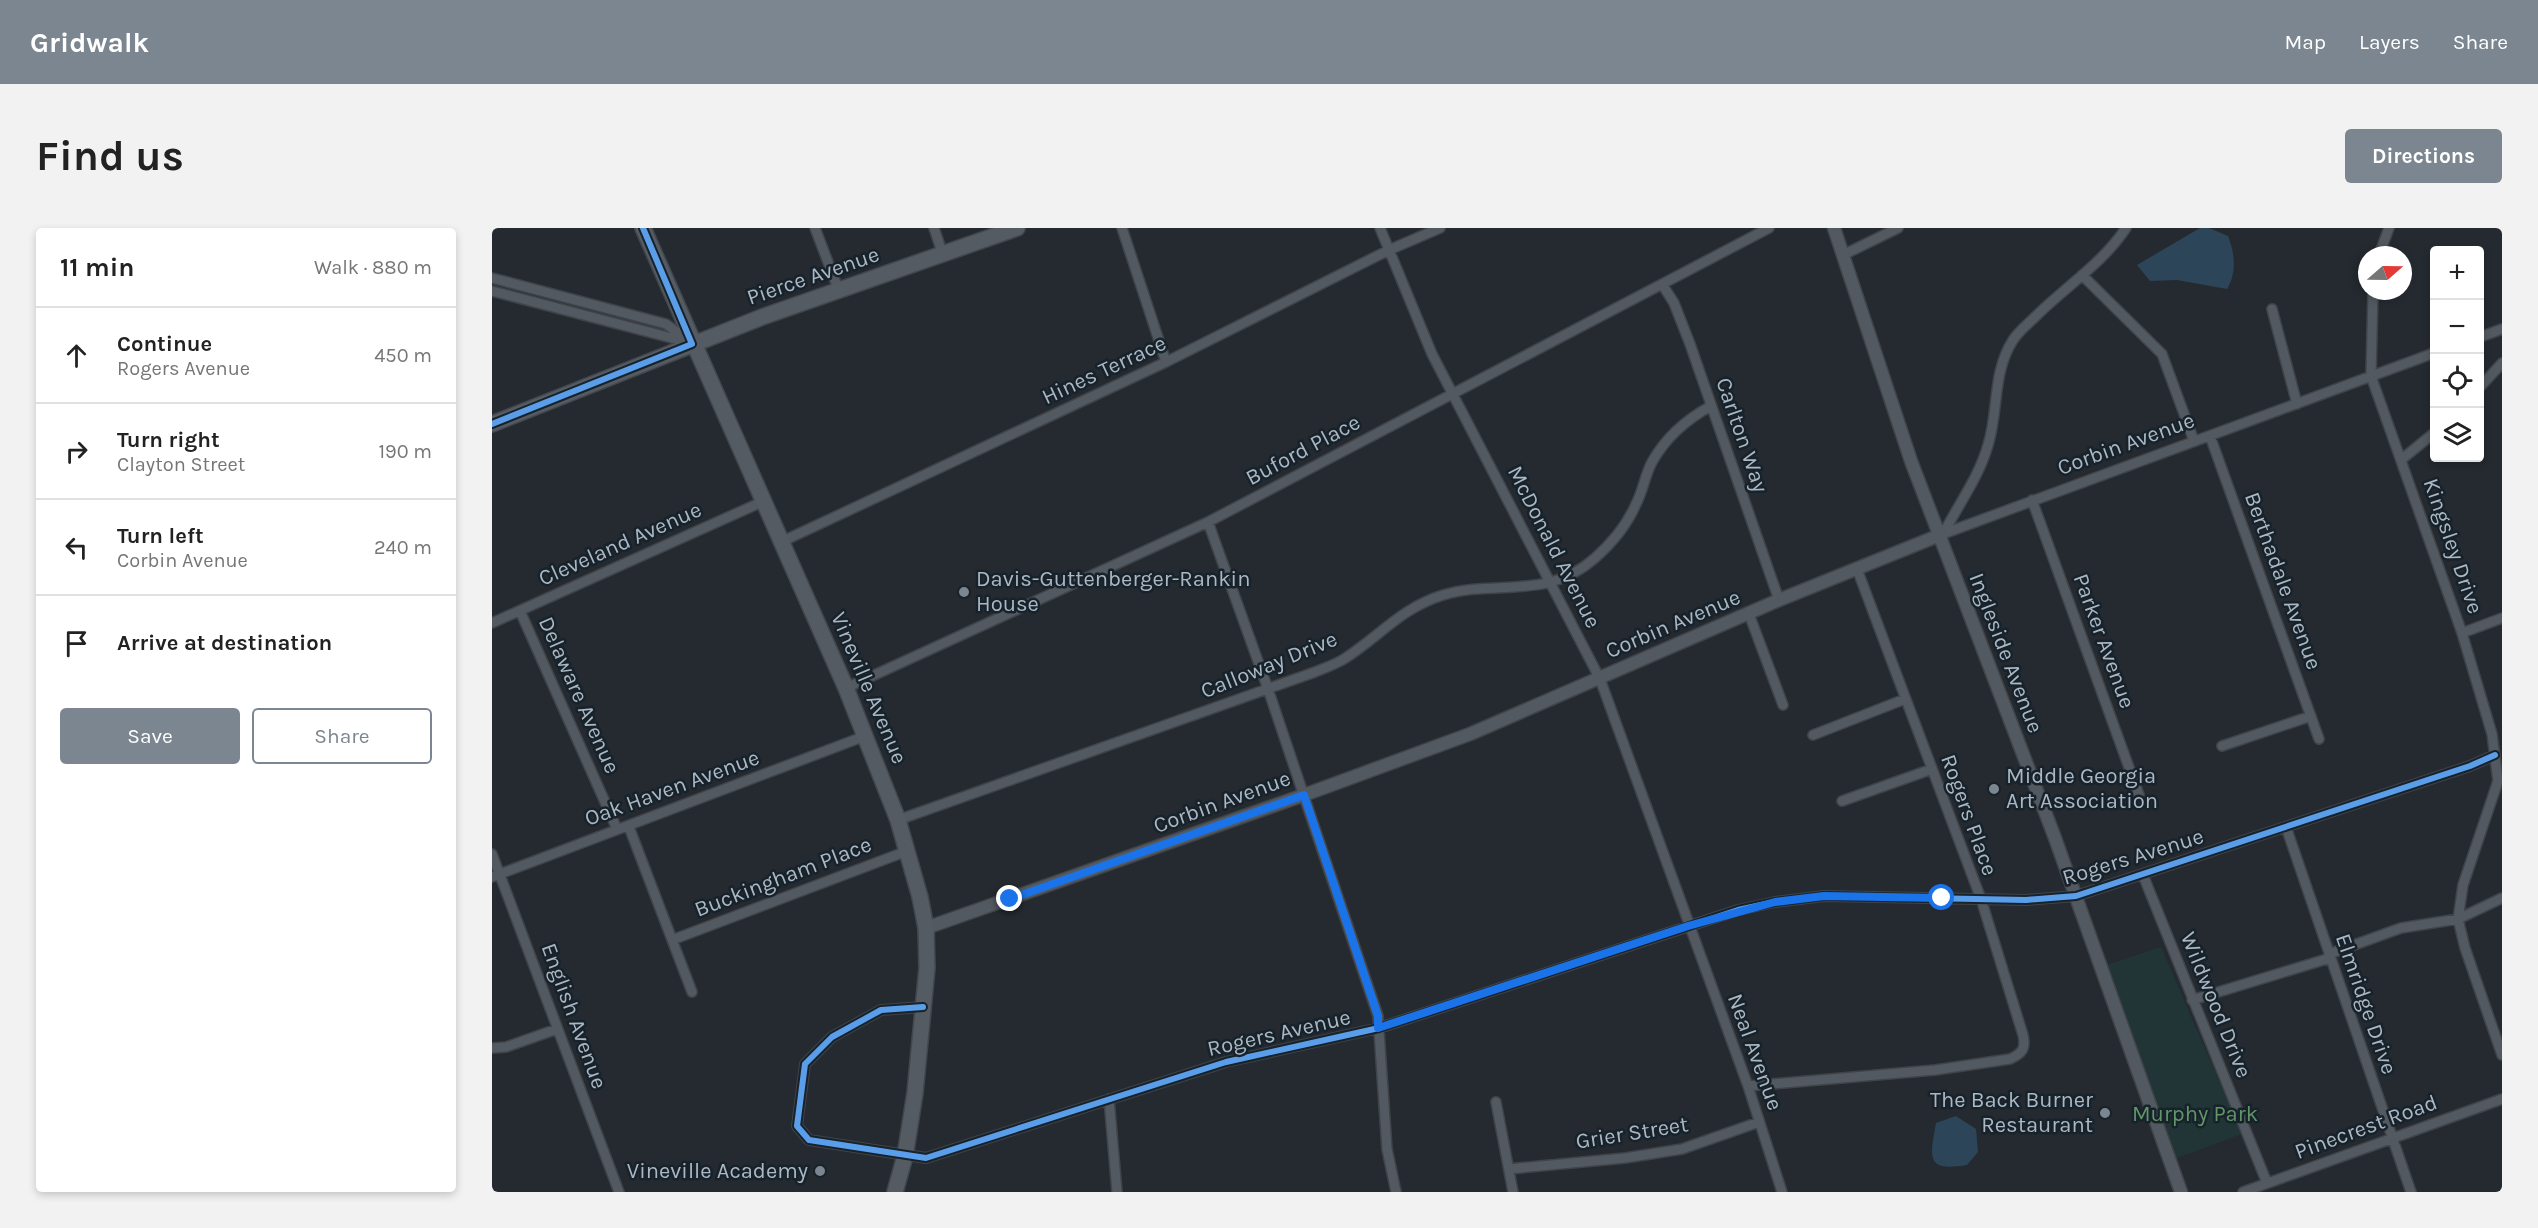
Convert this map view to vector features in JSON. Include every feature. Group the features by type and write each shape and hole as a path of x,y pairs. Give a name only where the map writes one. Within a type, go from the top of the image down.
{"main road":[{"name":"Vineville Avenue","path":"643,228 692,344 846,688 898,820 907,851 926,928 927,968 915,1093 905,1156 895,1192"},
{"name":"Pierce Avenue","path":"492,424 692,344 1017,228"}],"street":[{"path":"815,228 839,291"},
{"path":"934,228 943,255"},
{"path":"1122,228 1166,362"},
{"name":"McDonald Avenue","path":"1380,228 1412,310 1452,394 1552,582 1600,679 1688,926"},
{"name":"Hines Terrace","path":"782,542 1166,362 1389,249 1440,228"},
{"name":"Buford Place","path":"846,688 1208,522 1769,228"},
{"name":"Ingleside Avenue","path":"1834,228 1911,460 2076,896 2181,1192"},
{"path":"1843,255 1898,228"},
{"path":"1940,535 1947,527 1980,467 1989,445 1998,378 2007,352 2021,330 2119,240 2126,228"},
{"path":"2382,246 2389,228"},
{"path":"2082,275 2162,354 2194,441"},
{"path":"492,279 666,324 692,344"},
{"name":"Carlton Way","path":"1662,285 1674,303 1690,344 1779,600"},
{"path":"492,291 692,344"},
{"name":"Kingsley Drive","path":"2373,300 2371,376 2462,633 2485,706 2495,755 2498,781 2463,885 2458,919 2465,948 2502,1055"},
{"path":"2272,309 2297,404"},
{"path":"2484,336 2502,329"},
{"name":"Corbin Avenue","path":"926,928 1470,734 1779,600 1940,535 2431,354"},
{"path":"2484,383 2502,363"},
{"name":"Calloway Drive","path":"898,820 1268,689 1343,660 1387,624 1409,609 1427,601 1457,592 1527,588 1570,575 1594,560 1619,534 1637,503 1652,462 1670,436 1693,416 1711,406"},
{"name":"Berthadale Avenue","path":"2210,436 2319,739"},
{"path":"2402,459 2430,436"},
{"name":"Parker Avenue","path":"2032,500 2139,795"},
{"name":"Cleveland Avenue","path":"492,623 764,501"},
{"path":"1208,522 1268,689 1378,1016 1387,1149 1396,1192"},
{"name":"Rogers Place","path":"1748,1086 1935,1071 2010,1059 2024,1049 2023,1035 1981,899 1857,569"},
{"name":"Delaware Avenue","path":"520,611 617,829"},
{"path":"1749,614 1783,705"},
{"path":"2462,633 2502,618"},
{"path":"1813,735 1905,699"},
{"path":"2222,746 2310,716"},
{"name":"Oak Haven Avenue","path":"497,876 865,736"},
{"name":"Rogers Avenue","path":"923,1007 881,1010 832,1037 805,1064 797,1126 809,1140 926,1158 1226,1062 1378,1028 1747,908 1806,897 2026,900 2076,896 2470,766 2495,755"},
{"path":"1842,801 1932,769"},
{"path":"629,827 692,992"},
{"name":"Elmridge Drive","path":"2286,827 2411,1192"},
{"name":"Buckingham Place","path":"672,940 907,851"},
{"name":"English Avenue","path":"492,854 497,876 619,1192"},
{"name":"Wildwood Drive","path":"2143,875 2266,1183"},
{"path":"2192,1000 2329,956 2401,928 2458,919 2502,898"},
{"name":"Neal Avenue","path":"1688,926 1748,1086 1782,1192"},
{"path":"492,1048 506,1047 557,1029"},
{"path":"1109,1099 1117,1192"},
{"name":"Pinecrest Road","path":"2247,1191 2502,1099"},
{"path":"1496,1102 1513,1192"},
{"name":"Grier Street","path":"1509,1169 1626,1158 1682,1149 1759,1122"}],"green space":[{"name":"Murphy Park","path":"2161,947 2242,1134 2174,1159 2107,965"}],"water":[{"path":"2200,228 2209,228 2228,236 2234,263 2227,289 2177,280 2150,281 2137,265"},
{"path":"1956,1116 1976,1129 1978,1152 1967,1165 1953,1167 1937,1164 1932,1153 1936,1123"}],"cycle path":[{"path":"492,424 692,344 643,228"},
{"path":"923,1007 881,1010 832,1037 805,1064 797,1126 809,1140 926,1158 1226,1062 1379,1028 1738,910 1775,902 1824,896 2026,900 2076,896 2470,766 2495,755"}],"place":[{"name":"Davis-Guttenberger-Rankin House","path":"964,592"},
{"name":"Middle Georgia Art Association","path":"1994,789"},
{"name":"The Back Burner Restaurant","path":"2105,1113"},
{"name":"Vineville Academy","path":"820,1171"}],"route":[{"path":"1010,899 1304,795 1378,1016 1378,1028 1738,910 1806,897 1942,898"}]}
